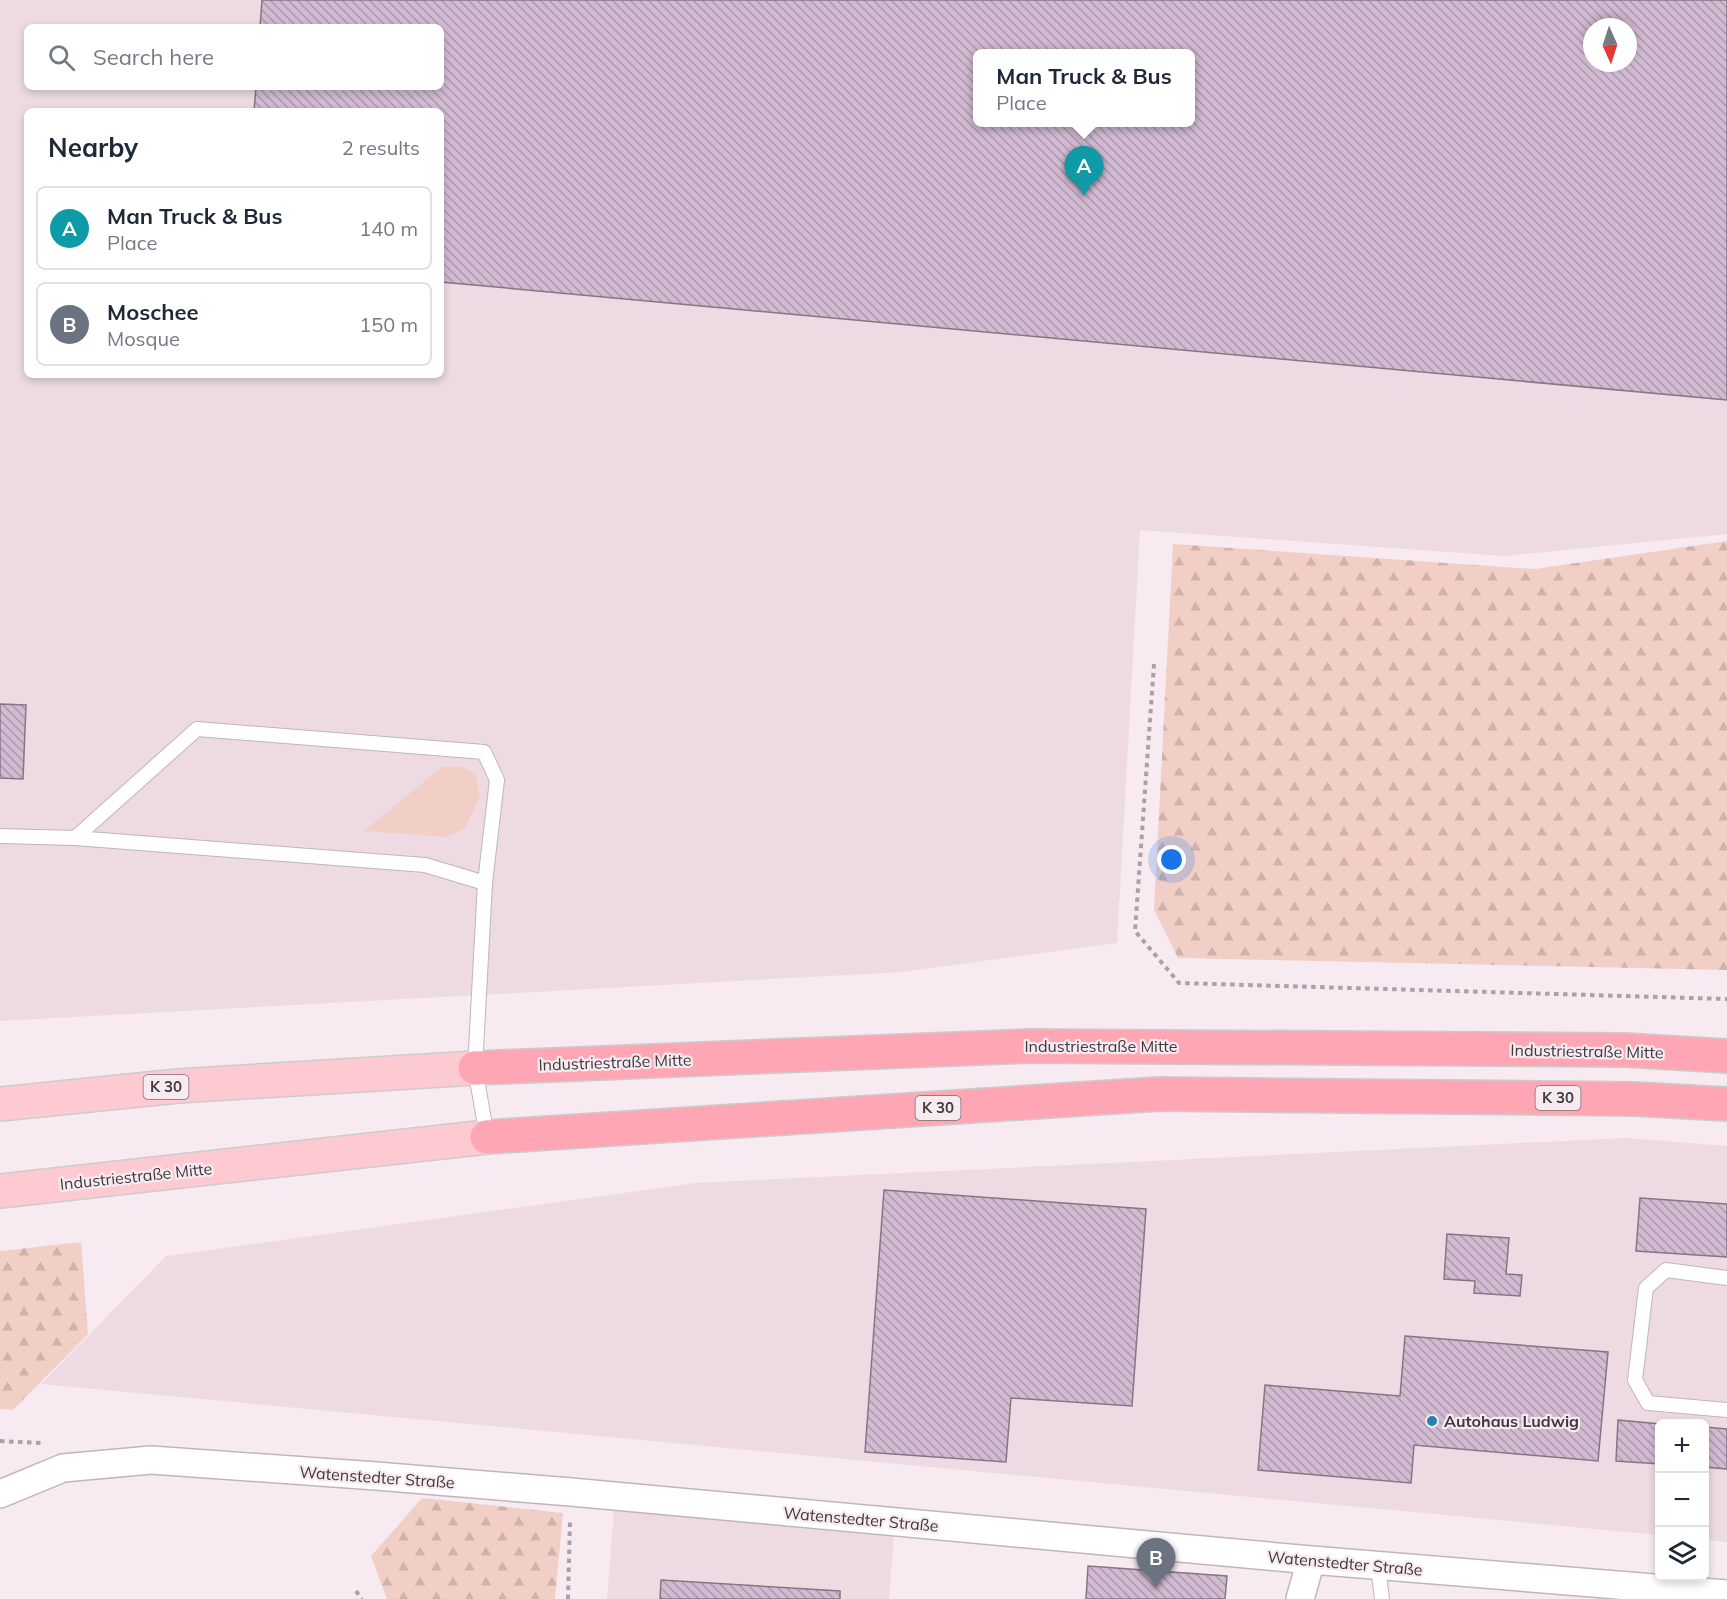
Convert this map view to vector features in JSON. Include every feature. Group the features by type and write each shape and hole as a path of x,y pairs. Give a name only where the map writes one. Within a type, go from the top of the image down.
{"highway":[{"name":"Industriestraße Mitte","path":"475,1068 1029,1046 1625,1050 1727,1056"},
{"name":"Industriestraße Mitte","path":"487,1137 1159,1094 1634,1099 1727,1104"}],"main road":[{"name":"Industriestraße Mitte","path":"0,1104 178,1086 475,1068"},
{"name":"Industriestraße Mitte","path":"0,1191 487,1137"}],"street":[{"name":"Watenstedter Straße","path":"0,1494 63,1468 151,1460 571,1492 1675,1595 1727,1594"},
{"path":"1300,1599 1311,1560"}],"lane":[{"path":"75,838 196,729 484,752 496,780 485,882 475,1068 487,1137"},
{"path":"0,836 75,838 425,865 485,882"},
{"path":"1727,1278 1666,1270 1646,1288 1635,1380 1648,1403 1727,1410"},
{"path":"1378,1566 1382,1599"}],"path":[{"path":"1154,664 1135,931 1179,983 1727,999"},
{"path":"568,1599 571,1492"},
{"path":"356,1592 362,1599"}],"shaded area":[{"path":"0,0 1727,0 1727,534 1504,556 1140,530 1117,943 902,972 0,1021"},
{"path":"1626,1138 1727,1146 1727,1542 1709,1540 1709,1419 1655,1419 1655,1535 41,1384 166,1256 696,1183"},
{"path":"614,1510 894,1534 889,1599 607,1599"}],"green space":[{"path":"1727,541 1727,970 1178,958 1154,910 1173,544 1535,569"},
{"path":"442,767 462,767 476,775 480,797 465,828 447,837 364,831"},
{"path":"81,1242 88,1334 13,1410 0,1409 0,1251"},
{"path":"422,1498 563,1513 555,1599 387,1599 371,1556"}],"building":[{"path":"262,0 1727,0 1727,400 444,282 444,108 254,108 256,90 444,90 444,24 260,24"},
{"path":"0,704 26,705 23,779 0,778"},
{"path":"884,1190 1146,1209 1132,1406 1011,1398 1006,1462 865,1452"},
{"path":"1640,1198 1727,1204 1727,1257 1636,1251"},
{"path":"1447,1234 1509,1238 1506,1274 1522,1275 1520,1296 1474,1293 1475,1281 1444,1279"},
{"name":"Autohaus Ludwig","path":"1405,1336 1608,1352 1598,1461 1414,1445 1411,1483 1258,1470 1265,1385 1400,1396"},
{"path":"1618,1420 1655,1424 1655,1464 1616,1461"},
{"path":"1709,1427 1727,1429 1727,1469 1709,1467"},
{"path":"1088,1566 1227,1576 1225,1599 1086,1599"},
{"path":"661,1580 840,1591 840,1599 660,1599"}],"place":[{"name":"Man Truck & Bus","path":"1084,196"},
{"name":"Autohaus Ludwig","path":"1432,1421"},
{"name":"Moschee","path":"1156,1588"}]}
